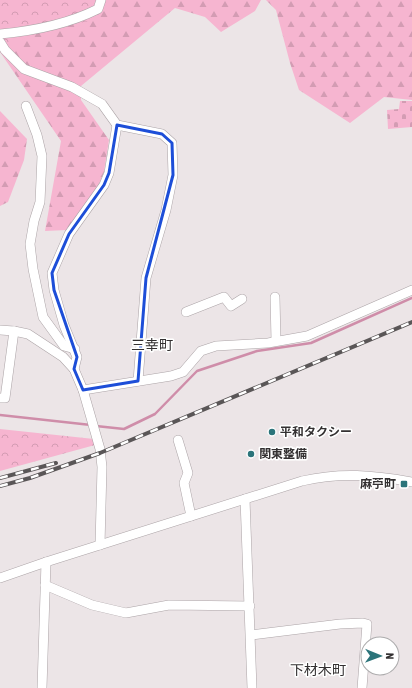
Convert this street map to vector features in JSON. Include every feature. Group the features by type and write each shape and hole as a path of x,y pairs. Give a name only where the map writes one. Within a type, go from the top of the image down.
{"street":[{"path":"0,34 42,27 84,16 98,9 101,0"},
{"path":"0,42 5,50 24,69 72,87 102,104 116,124 162,134 172,143 173,175 166,210 146,278 138,381"},
{"path":"26,106 37,135 42,156 40,202 34,220 30,244 33,269 43,317 64,346 75,349"},
{"path":"74,369 77,357 64,325 54,290 52,273 69,234 104,185 109,173 116,124"},
{"path":"83,390 171,376 183,372 201,351 216,346 276,342 307,336 412,290"},
{"path":"186,312 224,297 231,306 242,299"},
{"path":"275,297 276,342"},
{"path":"0,330 28,334 63,357 74,369 83,390 100,449 102,467 100,544"},
{"path":"0,398 5,398 14,331"},
{"path":"178,440 188,473 184,483 191,516"},
{"path":"0,578 100,544 302,481 329,476 366,475 412,482"},
{"path":"245,499 252,688"},
{"path":"42,688 46,562"},
{"path":"45,585 92,605 126,613 169,605 250,606"},
{"path":"251,635 340,624 367,624 362,688"}],"highlighted area":[{"path":"117,125 162,134 172,143 173,175 146,278 138,381 83,390 74,369 77,357 54,290 52,273 69,234 104,185 109,173"}],"green space":[{"path":"0,0 106,1 99,19 35,32 21,40 7,45 0,40"},
{"path":"58,0 261,0 255,11 221,32 205,17 175,8 81,86 81,100 109,140 104,172 97,189 67,230 45,231 61,141 0,52 0,10"},
{"path":"266,0 412,0 412,100 384,97 350,123 299,90 276,10"},
{"path":"400,101 412,101 412,127 388,129 387,110 399,109"},
{"path":"0,111 27,139 24,160 8,202 0,206"},
{"path":"0,429 94,439 95,445 0,471"}],"waterway":[{"path":"96,426 124,429 155,414 197,371 257,351 311,343 412,298"},
{"path":"0,415 91,425"}],"railway":[{"path":"0,486 30,478 100,453 412,322"},
{"path":"0,478 56,463"}],"place":[{"name":"平和タクシー","path":"272,432"},
{"name":"関東整備","path":"251,454"},
{"name":"麻苧町","path":"404,484"}],"district":[{"name":"三幸町","path":"152,345"},
{"name":"下材木町","path":"318,670"}]}
